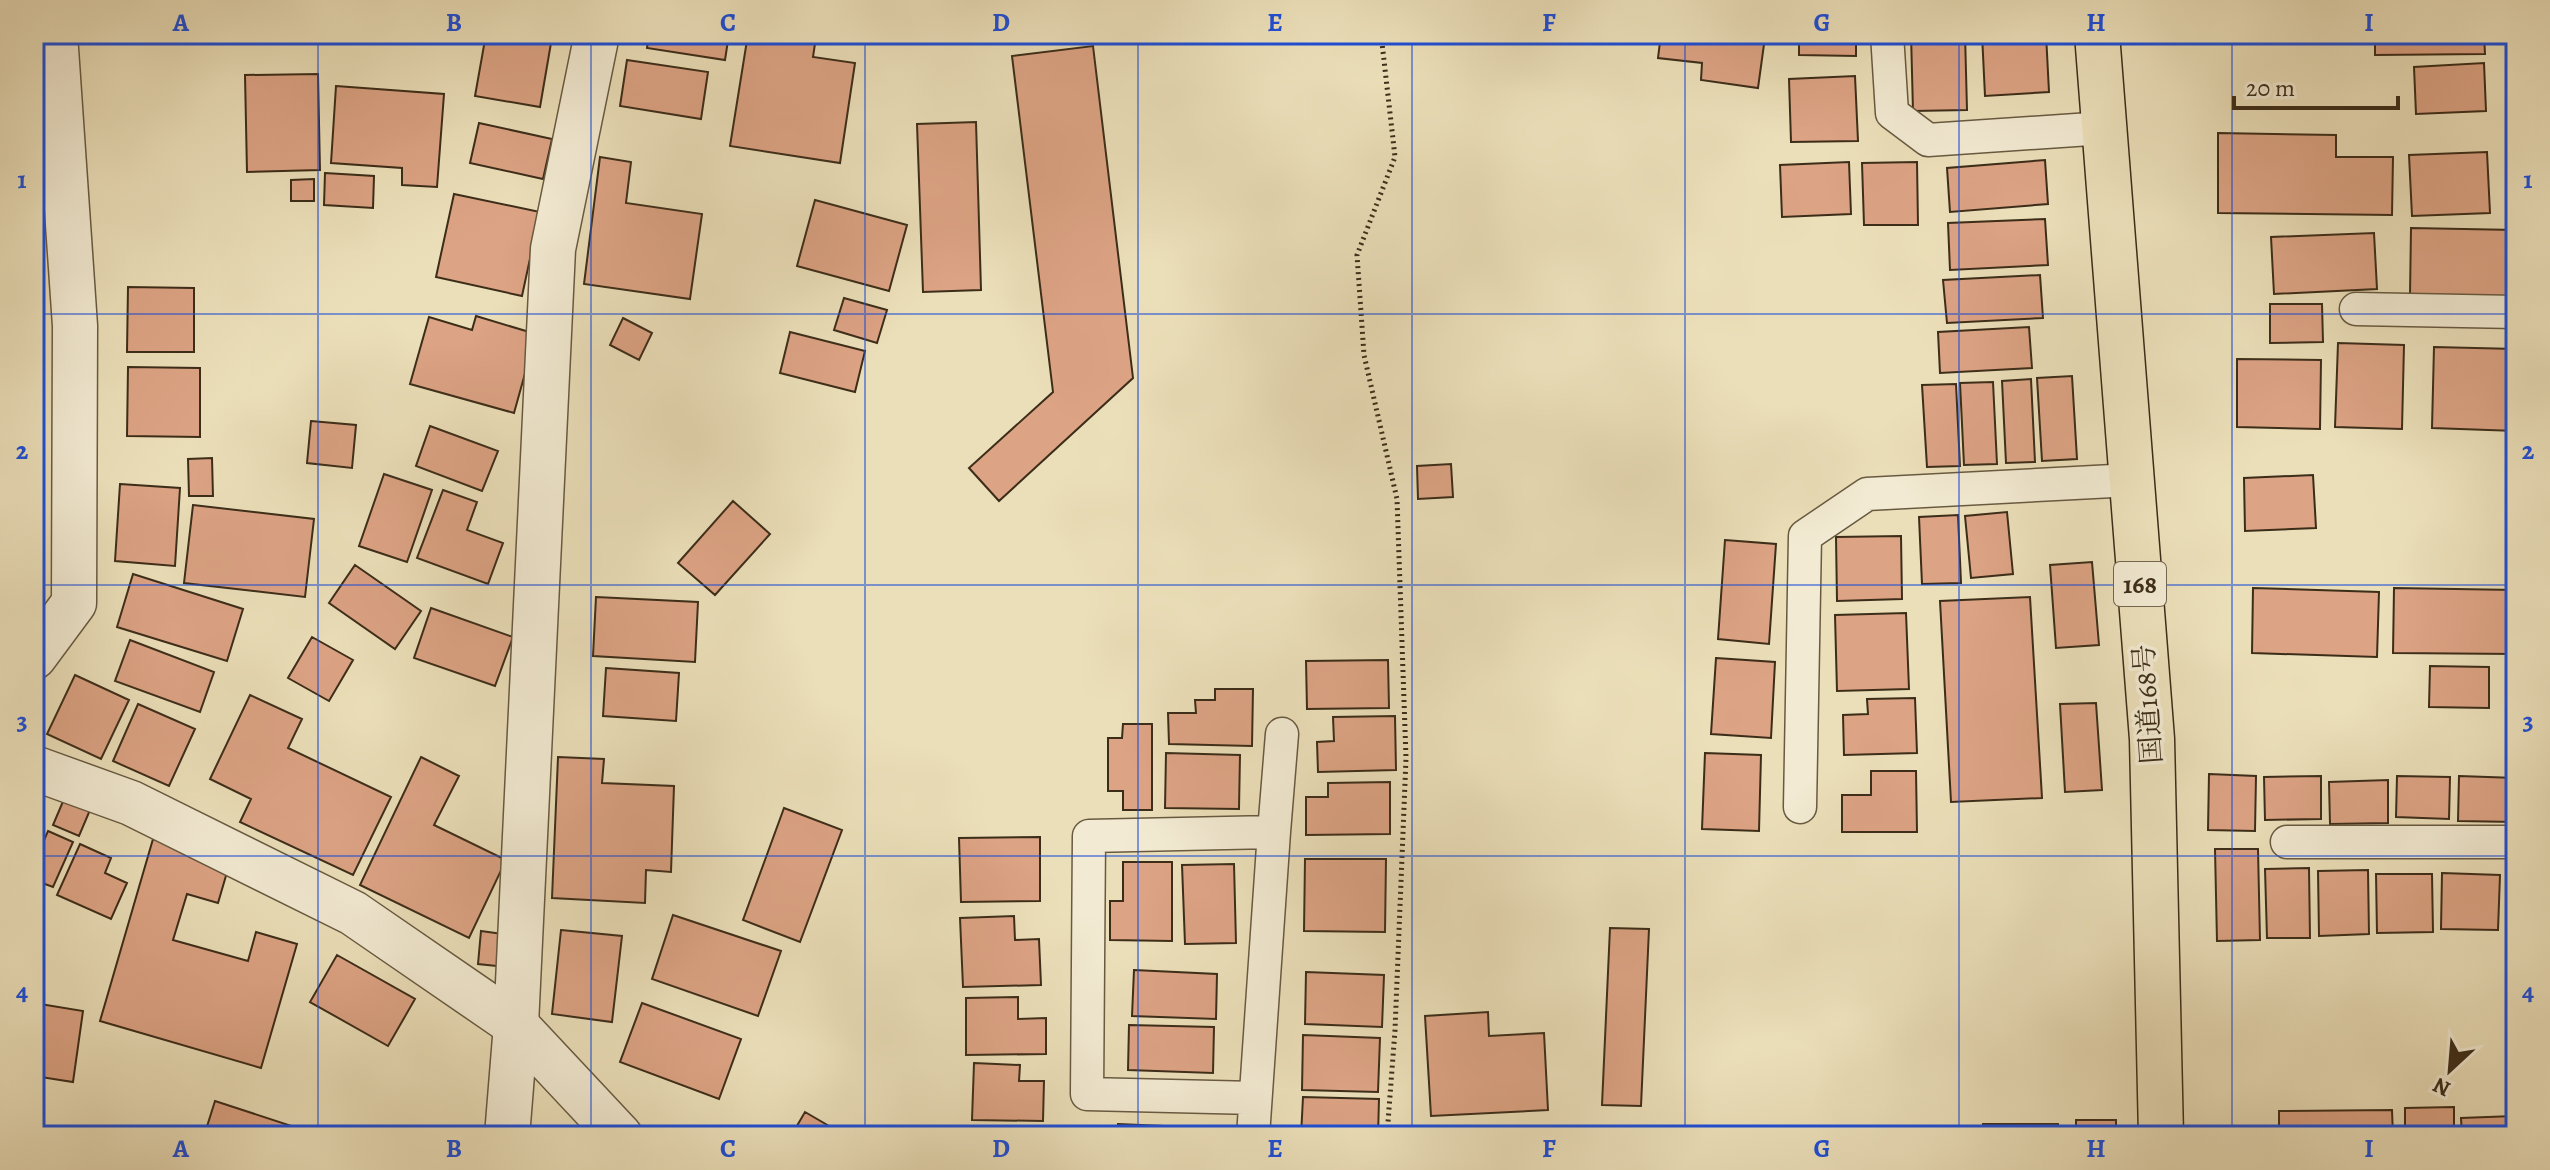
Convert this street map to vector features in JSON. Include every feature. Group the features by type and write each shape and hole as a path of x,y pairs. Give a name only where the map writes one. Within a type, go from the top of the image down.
{"highway":[{"name":"国道168号","path":"2097,34 2152,739 2161,1136"}],"street":[{"path":"34,657 74,603 75,326 55,34"},
{"path":"507,1136 516,1025 553,249 597,34"},
{"path":"34,768 131,803 353,913 516,1025 620,1136"}],"lane":[{"path":"1887,34 1892,113 1928,140 2105,128"},
{"path":"2356,309 2516,312"},
{"path":"1800,807 1805,536 1867,494 2132,480"},
{"path":"1253,1136 1282,734"},
{"path":"1255,1098 1087,1094 1089,836 1274,832"},
{"path":"2287,842 2516,842"}],"path":[{"path":"1381,34 1395,157 1357,255 1364,355 1398,514 1406,758 1395,1030 1388,1122 1392,1136"}],"building":[{"path":"486,34 551,43 540,107 475,96"},
{"path":"649,34 729,34 725,60 647,48"},
{"path":"748,34 816,37 813,57 855,63 840,163 730,146"},
{"path":"1661,34 1765,37 1758,88 1701,80 1702,63 1658,58"},
{"path":"1799,34 1856,34 1856,56 1799,55"},
{"path":"1911,34 1965,34 1967,110 1913,111"},
{"path":"1982,34 2046,34 2049,92 1985,96"},
{"path":"2375,34 2484,34 2485,54 2375,55"},
{"path":"1093,46 1133,378 999,501 969,468 1053,392 1012,56"},
{"path":"627,60 708,72 701,119 620,106"},
{"path":"2484,63 2486,111 2416,114 2414,67"},
{"path":"318,74 320,170 247,172 245,75"},
{"path":"1855,76 1858,141 1791,142 1789,79"},
{"path":"336,86 444,94 437,187 402,185 402,168 331,163"},
{"path":"976,122 981,290 923,292 917,124"},
{"path":"479,123 552,139 543,179 470,163"},
{"path":"2218,133 2336,135 2336,157 2393,157 2392,215 2218,213"},
{"path":"2487,152 2490,213 2412,216 2409,155"},
{"path":"600,157 631,162 626,203 702,214 690,299 584,284"},
{"path":"2045,160 2048,204 1950,212 1947,168"},
{"path":"1849,162 1851,214 1782,217 1780,165"},
{"path":"1917,162 1918,225 1864,225 1862,163"},
{"path":"325,173 374,176 373,208 324,205"},
{"path":"314,179 314,201 291,201 291,180"},
{"path":"454,194 540,212 522,296 436,277"},
{"path":"815,200 907,225 889,291 797,266"},
{"path":"2045,219 2048,265 1950,270 1948,223"},
{"path":"2411,228 2516,230 2516,298 2410,295"},
{"path":"2374,233 2377,289 2274,294 2271,237"},
{"path":"2040,275 2043,318 1947,323 1943,280"},
{"path":"128,287 194,288 194,352 127,352"},
{"path":"844,298 887,310 877,343 834,330"},
{"path":"2270,304 2322,304 2323,342 2270,343"},
{"path":"476,316 536,334 514,413 410,384 429,317 472,330"},
{"path":"623,318 652,333 639,360 610,345"},
{"path":"2029,327 2032,368 1940,373 1938,332"},
{"path":"790,332 865,351 855,392 780,373"},
{"path":"2338,343 2404,345 2402,429 2335,427"},
{"path":"2434,347 2516,349 2516,431 2432,428"},
{"path":"2237,359 2321,360 2320,429 2237,427"},
{"path":"128,367 200,368 200,437 127,436"},
{"path":"2072,376 2077,459 2042,461 2037,378"},
{"path":"2031,379 2035,462 2006,463 2002,381"},
{"path":"1993,382 1997,464 1964,465 1960,383"},
{"path":"1956,384 1960,466 1927,467 1922,385"},
{"path":"311,421 356,425 352,468 307,463"},
{"path":"430,426 498,451 482,491 416,466"},
{"path":"212,458 213,496 189,496 188,459"},
{"path":"1451,464 1453,497 1418,499 1417,466"},
{"path":"384,474 432,490 407,562 359,546"},
{"path":"2313,475 2316,528 2245,531 2244,478"},
{"path":"120,484 180,488 175,566 115,561"},
{"path":"443,490 477,502 467,530 503,543 488,584 417,558"},
{"path":"733,501 770,534 715,595 678,563"},
{"path":"193,505 314,519 305,597 184,583"},
{"path":"2007,512 2013,574 1971,578 1965,516"},
{"path":"1958,515 1961,583 1922,584 1919,517"},
{"path":"1901,536 1902,599 1837,601 1836,537"},
{"path":"1725,540 1776,544 1769,644 1718,639"},
{"path":"2092,562 2099,645 2056,648 2050,565"},
{"path":"355,565 421,611 395,649 329,603"},
{"path":"133,574 243,609 227,661 117,627"},
{"path":"2253,588 2379,592 2377,657 2252,653"},
{"path":"2394,588 2516,590 2516,654 2393,653"},
{"path":"596,597 698,602 695,662 593,656"},
{"path":"2030,597 2042,798 1951,802 1940,601"},
{"path":"431,608 513,637 495,686 414,658"},
{"path":"1906,613 1909,689 1837,691 1835,615"},
{"path":"312,637 353,660 329,701 288,678"},
{"path":"130,640 214,672 200,712 115,681"},
{"path":"1716,658 1775,662 1771,738 1711,734"},
{"path":"1388,660 1389,708 1307,709 1306,661"},
{"path":"2430,666 2489,667 2489,708 2429,707"},
{"path":"606,668 679,673 676,721 603,716"},
{"path":"75,675 129,700 101,759 47,734"},
{"path":"1215,689 1253,689 1252,746 1169,744 1168,713 1196,713 1195,700 1215,700"},
{"path":"250,695 302,719 288,748 391,797 353,875 240,822 251,799 210,779"},
{"path":"1915,698 1917,753 1844,755 1843,715 1868,714 1867,699"},
{"path":"2096,703 2102,790 2065,792 2060,704"},
{"path":"138,704 195,729 169,786 113,761"},
{"path":"1395,716 1396,770 1318,772 1317,742 1334,741 1333,717"},
{"path":"1123,724 1152,724 1152,810 1123,810 1123,791 1108,791 1108,738 1122,738"},
{"path":"1166,753 1240,755 1239,809 1165,808"},
{"path":"1705,753 1761,755 1759,831 1702,829"},
{"path":"421,757 459,776 434,825 506,860 469,938 360,885"},
{"path":"558,757 604,759 602,783 674,786 671,872 646,870 645,903 552,898"},
{"path":"1871,771 1916,771 1917,832 1842,832 1842,795 1871,795"},
{"path":"2209,774 2256,776 2255,831 2208,830"},
{"path":"2321,776 2321,819 2265,820 2264,777"},
{"path":"2397,776 2450,777 2449,819 2396,817"},
{"path":"2459,776 2516,778 2516,822 2458,821"},
{"path":"2388,780 2388,823 2330,824 2329,782"},
{"path":"1390,782 1390,834 1306,835 1306,797 1328,797 1328,783"},
{"path":"64,799 90,810 79,836 53,825"},
{"path":"784,808 842,830 800,942 743,920"},
{"path":"48,831 73,842 53,887 34,880 34,863"},
{"path":"1040,837 1040,901 961,902 959,838"},
{"path":"153,839 230,862 218,903 187,894 173,940 248,961 256,932 297,944 261,1068 100,1021"},
{"path":"80,844 111,858 105,873 127,883 111,919 57,895"},
{"path":"2215,849 2258,849 2260,940 2217,941"},
{"path":"1305,859 1386,859 1385,932 1304,931"},
{"path":"1123,862 1172,862 1172,941 1110,940 1110,901 1123,901"},
{"path":"1234,864 1236,943 1185,944 1182,865"},
{"path":"2309,868 2310,938 2267,938 2265,869"},
{"path":"2368,870 2369,934 2319,936 2318,871"},
{"path":"2442,873 2500,875 2498,930 2441,929"},
{"path":"2376,874 2432,874 2433,932 2377,933"},
{"path":"673,915 781,951 758,1016 652,979"},
{"path":"1014,916 1015,940 1039,939 1041,985 963,987 960,918"},
{"path":"1610,928 1649,929 1641,1106 1602,1105"},
{"path":"561,930 622,936 612,1022 552,1014"},
{"path":"481,931 510,935 506,967 478,964"},
{"path":"337,955 415,999 388,1046 310,1002"},
{"path":"1134,970 1217,974 1216,1019 1132,1016"},
{"path":"1306,972 1384,975 1382,1027 1305,1024"},
{"path":"1018,997 1018,1019 1046,1018 1046,1054 966,1055 966,998"},
{"path":"34,1003 83,1011 73,1082 34,1076"},
{"path":"642,1003 741,1039 719,1099 620,1062"},
{"path":"1488,1012 1489,1036 1544,1033 1548,1110 1431,1116 1425,1016"},
{"path":"1129,1025 1214,1027 1213,1073 1128,1070"},
{"path":"1303,1035 1380,1038 1378,1092 1302,1090"},
{"path":"974,1063 1020,1065 1019,1081 1044,1081 1043,1121 972,1120"},
{"path":"1303,1097 1379,1099 1378,1136 1301,1136"},
{"path":"215,1101 310,1132 308,1136 204,1136"},
{"path":"2454,1107 2454,1136 2405,1136 2405,1108"},
{"path":"2392,1110 2393,1136 2279,1136 2279,1111"},
{"path":"805,1112 841,1133 840,1136 791,1136"},
{"path":"2514,1116 2514,1136 2462,1136 2461,1118"},
{"path":"2076,1120 2116,1120 2116,1136 2076,1136"},
{"path":"1118,1124 1210,1128 1209,1136 1118,1136"},
{"path":"1983,1124 2058,1124 2058,1136 1983,1136"},
{"path":"1897,1128 1954,1129 1954,1136 1897,1136"},
{"path":"999,1130 1054,1132 1054,1136 999,1136"},
{"path":"1784,1130 1844,1130 1844,1136 1784,1136"}]}
